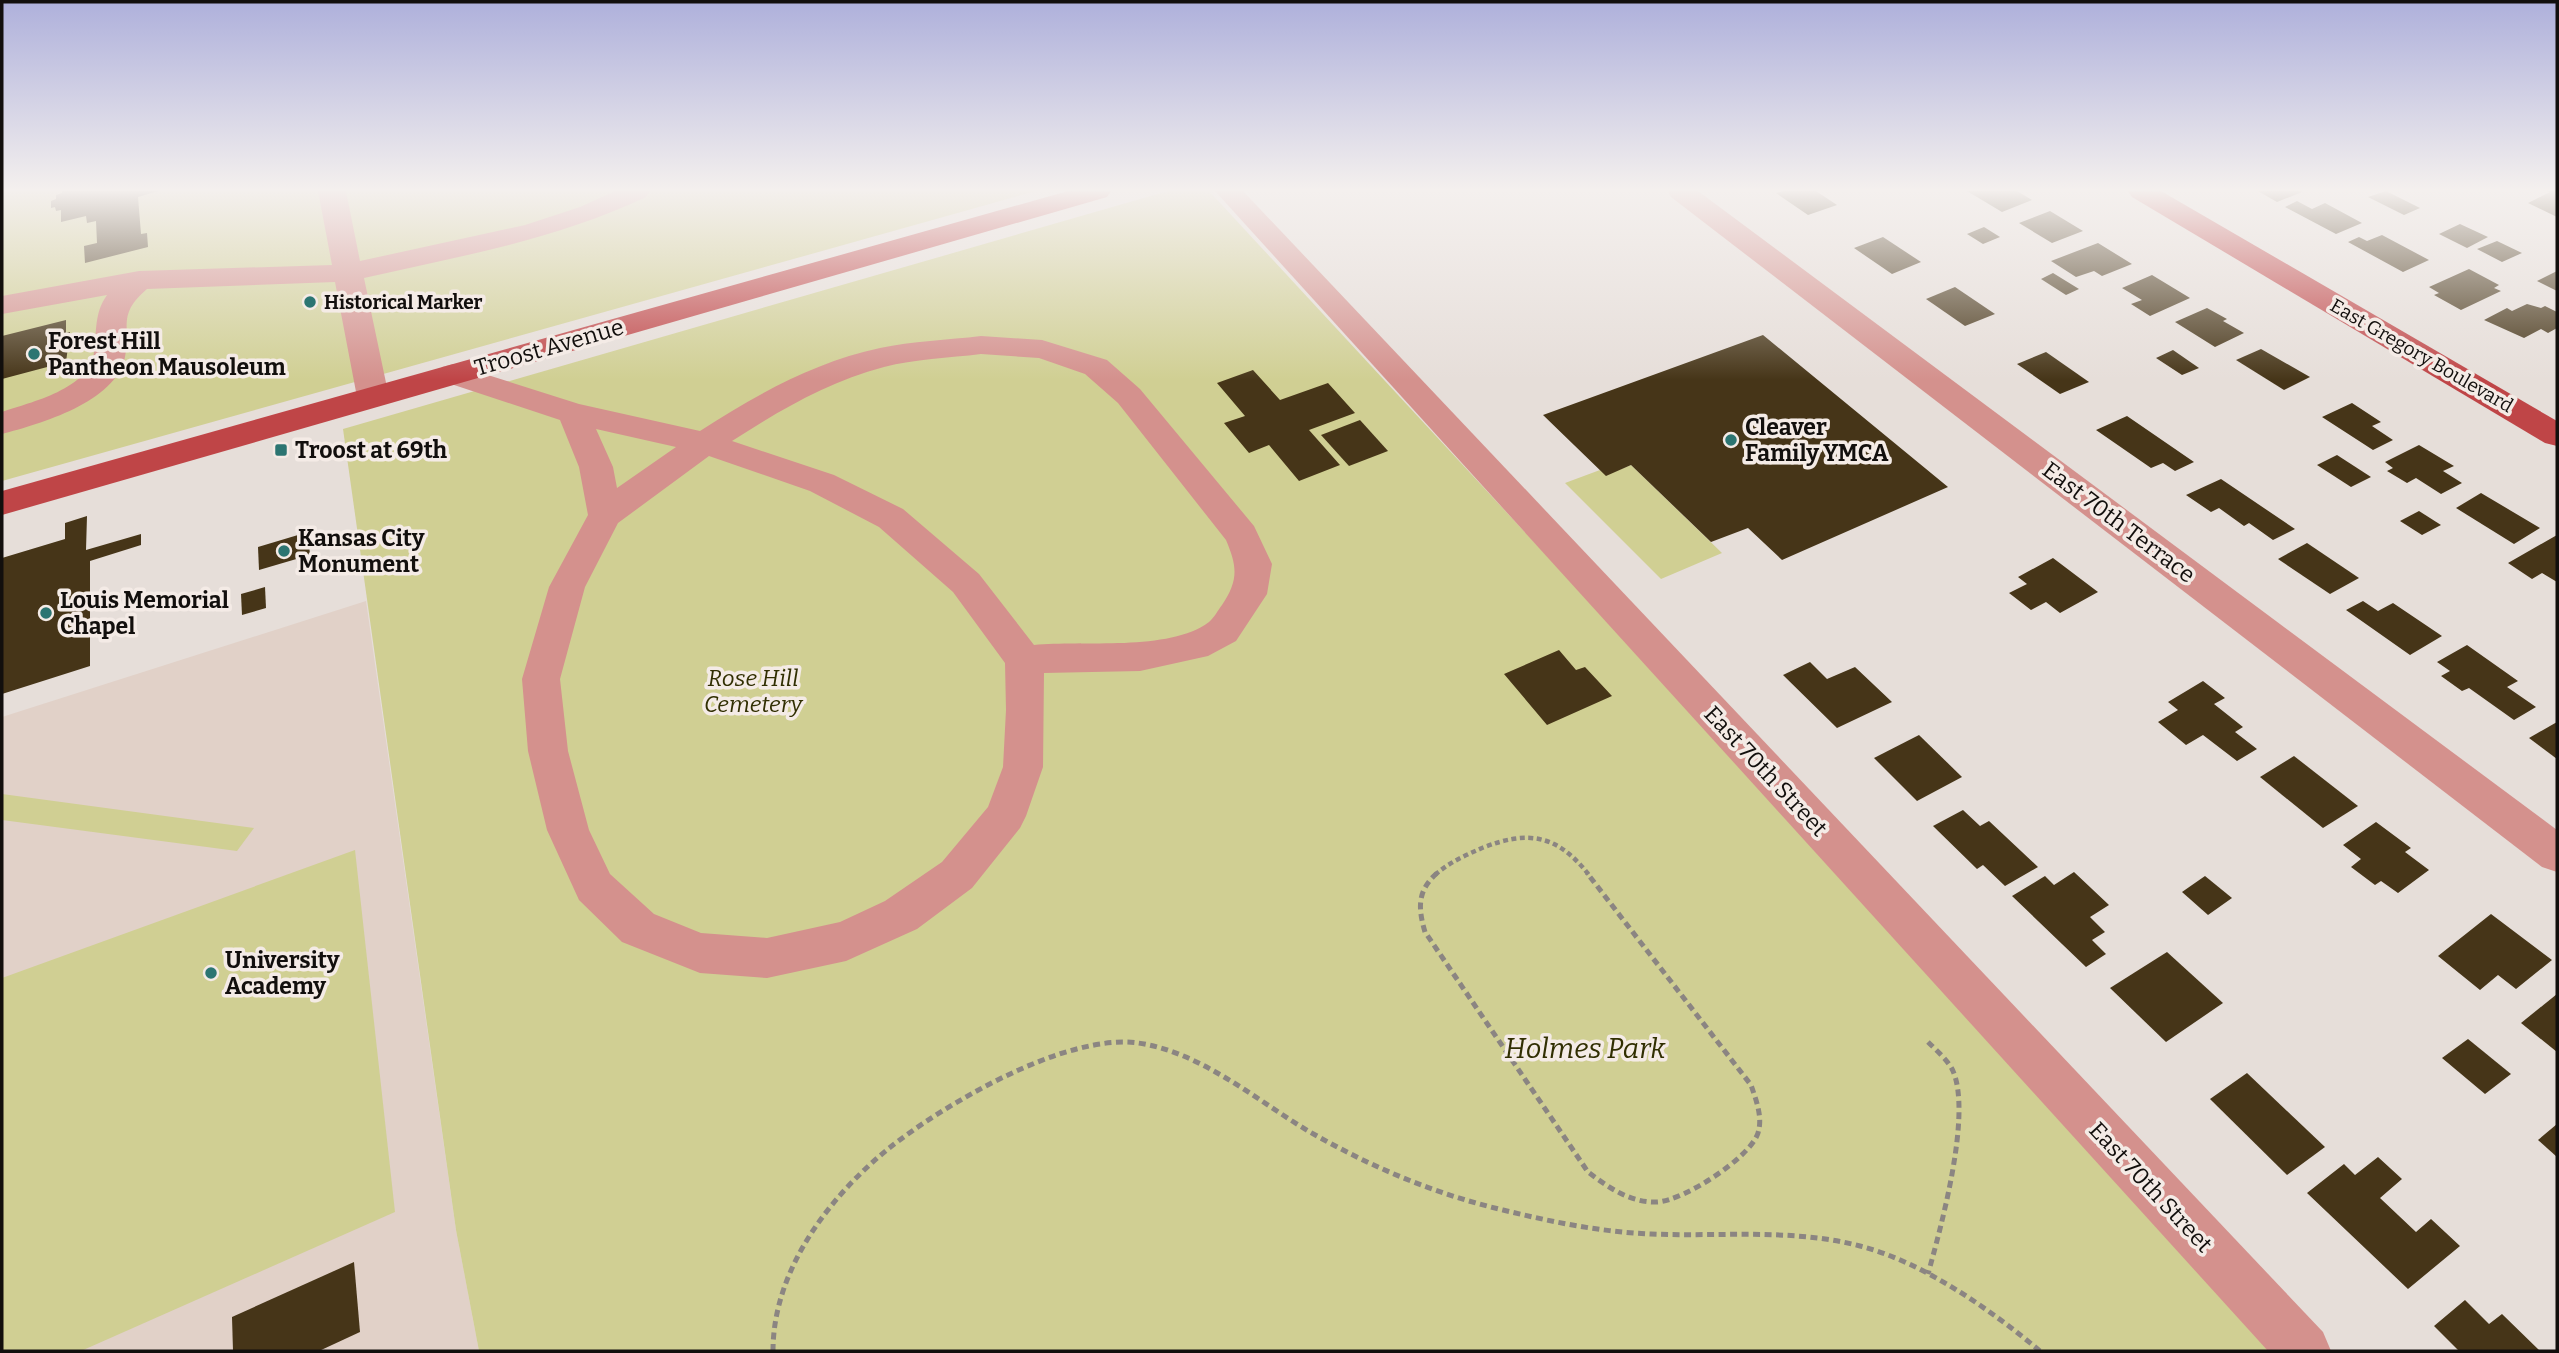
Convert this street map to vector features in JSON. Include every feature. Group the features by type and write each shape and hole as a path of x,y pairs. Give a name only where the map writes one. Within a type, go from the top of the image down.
{"main road":[{"name":"Troost Avenue","path":"2,503 875,254"},
{"name":"East Gregory Boulevard","path":"2249,254 2557,435"}],"street":[{"path":"343,254 373,397"},
{"path":"2,305 139,280 346,274 434,254"},
{"name":"East 70th Street","path":"1287,254 2304,1351"},
{"name":"East 70th Terrace","path":"1764,254 2557,854"},
{"path":"2,423 63,401 104,372 109,357 113,309 120,297 139,280"},
{"path":"453,374 573,413 705,443 822,483 891,518 966,583 1024,660 1026,710 1023,767 1005,816 957,875 901,915 846,941 767,958 700,953 638,928 594,887 568,830 548,751 541,679 567,587 605,515 705,443 772,400 830,374 881,357 981,345 1042,349 1096,367 1129,396 1242,536 1254,564 1249,594 1223,631 1195,646 1140,657 1066,656 1024,660"},
{"path":"573,413 596,467 605,515"}],"path":[{"path":"1520,836 1541,838 1578,861 1656,965 1745,1074 1760,1113 1756,1139 1743,1157 1677,1197 1657,1202 1616,1193 1588,1172 1432,944 1420,915 1420,892 1432,875 1491,845 1520,836"},
{"path":"772,1351 775,1316 789,1276 815,1228 850,1184 898,1139 940,1110 1003,1077 1065,1052 1105,1042 1149,1044 1188,1059 1324,1141 1380,1170 1488,1206 1648,1234 1728,1232 1801,1236 1861,1246 1928,1274 1998,1315 2040,1351"},
{"path":"1928,1042 1952,1070 1957,1102 1956,1135 1943,1222 1928,1274"}],"shaded area":[{"name":"University Academy","path":"366,601 456,1230 479,1351 2,1351 2,717"}],"green space":[{"path":"2,254 811,254 2,481"},
{"path":"949,254 1267,254 1661,679 2274,1351 479,1351 456,1230 343,429"},
{"path":"1631,465 1722,553 1661,579 1565,483 1600,470 1606,475"},
{"path":"2,794 254,828 237,851 2,820"},
{"path":"355,850 395,1212 81,1351 2,1351 2,978"}],"building":[{"path":"84,254 120,254 85,263"},
{"path":"1863,254 1909,254 1921,262 1892,274"},
{"path":"2069,254 2116,254 2132,264 2102,276 2094,271 2076,277 2051,261"},
{"path":"2370,254 2418,254 2429,260 2403,272"},
{"path":"2487,254 2519,254 2502,262"},
{"path":"2469,269 2499,285 2494,288 2501,291 2461,310 2434,295 2439,293 2429,287"},
{"path":"2557,271 2557,291 2537,281"},
{"path":"2053,273 2079,289 2066,295 2041,279"},
{"path":"2152,275 2190,298 2150,316 2131,304 2142,300 2122,288"},
{"path":"1955,287 1995,314 1965,326 1926,299"},
{"path":"2527,304 2541,308 2545,306 2557,312 2557,328 2548,333 2541,329 2524,338 2484,320 2507,308 2512,311"},
{"path":"2207,308 2244,333 2215,347 2175,322"},
{"name":"Forest Hill Pantheon Mausoleum","path":"66,320 66,333 70,332 66,362 2,379 2,336"},
{"name":"Cleaver Family YMCA","path":"1763,335 1948,487 1782,560 1748,528 1711,542 1631,465 1606,476 1543,415"},
{"path":"2261,349 2310,377 2284,390 2236,360"},
{"path":"2173,350 2199,368 2182,375 2156,358"},
{"path":"2046,352 2089,382 2060,394 2017,364"},
{"path":"1253,370 1280,400 1328,383 1355,413 1309,430 1340,465 1299,481 1269,445 1249,453 1224,423 1245,416 1217,383"},
{"path":"2352,403 2381,422 2372,426 2393,440 2373,450 2322,417"},
{"path":"2127,416 2194,462 2175,471 2163,463 2151,468 2096,430"},
{"path":"1360,420 1388,451 1349,466 1321,435"},
{"path":"2419,445 2454,466 2443,471 2462,483 2441,494 2416,478 2407,483 2387,471 2393,468 2385,462"},
{"path":"2337,455 2371,477 2351,487 2317,465"},
{"path":"2221,479 2295,529 2273,540 2249,523 2244,526 2219,508 2211,512 2186,495"},
{"path":"2481,493 2540,528 2514,544 2456,508"},
{"path":"2419,511 2441,525 2422,535 2400,521"},
{"name":"Louis Memorial Chapel","path":"87,516 86,550 141,534 141,545 90,561 90,666 2,694 2,558 65,539 65,523"},
{"name":"Kansas City Monument","path":"308,532 310,555 259,570 258,547"},
{"path":"2557,535 2557,582 2542,573 2532,579 2508,563"},
{"path":"2307,543 2359,578 2330,594 2278,559"},
{"path":"2053,558 2098,592 2060,613 2046,602 2031,610 2009,593 2027,584 2018,577"},
{"path":"265,587 266,608 242,615 241,594"},
{"path":"2363,601 2378,611 2393,603 2442,636 2410,655 2346,610"},
{"path":"2467,645 2518,681 2507,687 2536,707 2514,720 2469,688 2462,691 2441,676 2450,671 2437,662"},
{"path":"1559,650 1576,670 1585,667 1612,696 1547,725 1504,674"},
{"path":"1810,662 1827,679 1855,667 1892,702 1837,728 1783,675"},
{"path":"2203,681 2225,698 2214,704 2243,727 2235,732 2257,749 2237,761 2203,735 2186,745 2158,722 2178,710 2168,702"},
{"path":"2557,722 2557,759 2529,738"},
{"path":"1919,735 1962,777 1917,801 1874,758"},
{"path":"2294,756 2358,806 2323,828 2260,777"},
{"path":"1963,810 1980,826 1989,821 2038,867 2005,886 1983,865 1977,869 1933,826"},
{"path":"2376,822 2411,848 2405,852 2429,870 2398,893 2381,881 2375,885 2351,867 2361,859 2343,845"},
{"path":"2074,872 2109,905 2090,917 2105,932 2092,940 2106,954 2086,967 2012,896 2045,876 2054,885"},
{"path":"2205,876 2232,898 2208,915 2182,892"},
{"path":"2491,914 2552,960 2516,989 2498,975 2480,990 2438,956"},
{"path":"2167,952 2223,1003 2166,1042 2110,988"},
{"path":"2557,994 2557,1052 2521,1023"},
{"path":"2468,1039 2511,1074 2485,1094 2442,1058"},
{"path":"2247,1073 2325,1147 2287,1175 2210,1099"},
{"path":"2557,1124 2557,1157 2538,1140"},
{"path":"2378,1157 2402,1179 2380,1198 2416,1232 2431,1219 2460,1246 2408,1289 2307,1193 2344,1164 2355,1175"},
{"path":"354,1262 360,1332 319,1351 233,1351 232,1317"},
{"path":"2465,1300 2489,1324 2502,1314 2540,1351 2459,1351 2434,1326"}],"place":[{"name":"Historical Marker","path":"310,302"},
{"name":"Forest Hill Pantheon Mausoleum","path":"34,354"},
{"name":"Cleaver Family YMCA","path":"1731,440"},
{"name":"Troost at 69th","path":"281,450"},
{"name":"Kansas City Monument","path":"284,551"},
{"name":"Louis Memorial Chapel","path":"46,613"},
{"name":"University Academy","path":"211,973"}],"park label":[{"name":"Rose Hill Cemetery","path":"753,691"},
{"name":"Holmes Park","path":"1585,1048"}]}
